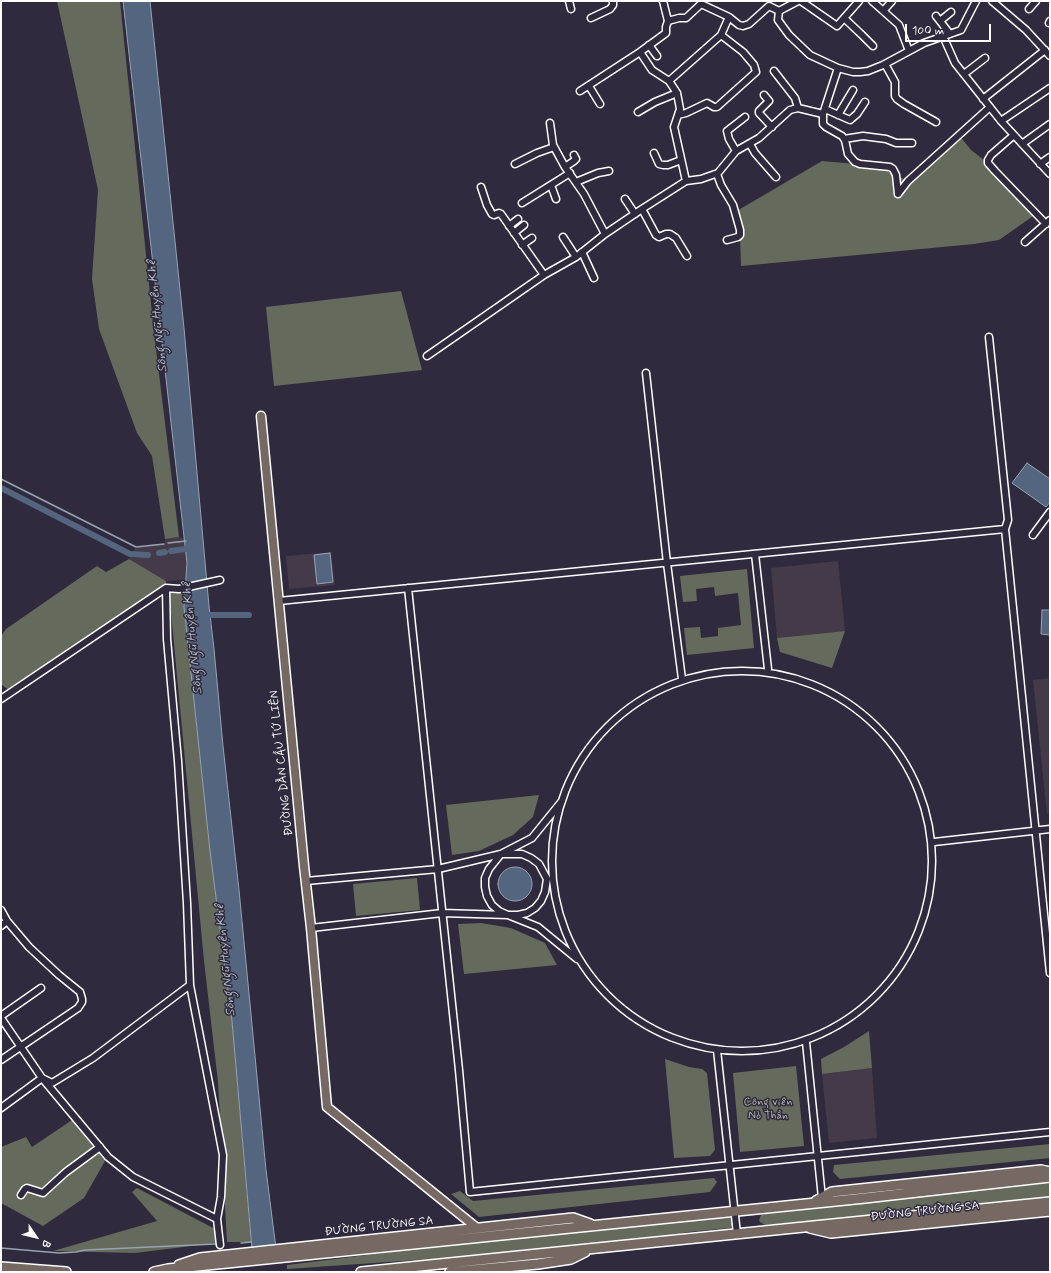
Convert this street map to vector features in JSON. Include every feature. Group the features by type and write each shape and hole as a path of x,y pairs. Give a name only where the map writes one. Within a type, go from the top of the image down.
{"highway":[{"name":"ĐƯỜNG TRƯỜNG SA","path":"283,1253 593,1226 813,1203 865,1193 1041,1170 1050,1172"},
{"name":"ĐƯỜNG TRƯỜNG SA","path":"813,1203 832,1192 865,1193 1050,1177"},
{"name":"ĐƯỜNG TRƯỜNG SA","path":"862,1225 1050,1202"},
{"name":"ĐƯỜNG TRƯỜNG SA","path":"362,1272 590,1250 803,1227 862,1225 1050,1211"},
{"name":"ĐƯỜNG TRƯỜNG SA","path":"154,1272 250,1257 477,1228 573,1218 593,1226"},
{"name":"ĐƯỜNG TRƯỜNG SA","path":"450,1272 476,1271 571,1259 590,1250"},
{"path":"1,1266 66,1272"}],"main road":[{"name":"ĐƯỜNG DẪN CẦU TỨ LIÊN","path":"261,416 328,1107 477,1228"}],"street":[{"path":"569,1 570,9"},
{"path":"591,18 610,9 614,1"},
{"path":"580,91 640,52 666,33 668,22 663,1"},
{"path":"798,1 791,3 779,11 778,20 789,35 810,55 838,68 853,72 868,71 885,64 924,43 961,30 976,1"},
{"path":"801,1 835,26 838,25 859,1"},
{"path":"872,1 884,10 899,25 909,52"},
{"path":"884,10 892,1"},
{"path":"992,1 1026,30 1050,56"},
{"path":"1029,10 1036,1"},
{"path":"668,22 679,18 686,18 701,4 729,17 739,25 743,26 749,24 769,6 779,11"},
{"path":"950,34 938,19 951,12"},
{"path":"669,81 721,35 729,17"},
{"path":"844,18 873,46"},
{"path":"678,115 686,113 707,103 717,107 756,72 754,65 743,52 721,35"},
{"path":"943,36 955,62 964,74 1001,121 1050,174"},
{"path":"649,45 657,56"},
{"path":"983,98 1045,50"},
{"path":"640,52 652,70 669,81 677,93 680,109 674,128 686,181"},
{"path":"964,74 984,58"},
{"path":"885,64 895,82 896,99 936,122"},
{"path":"838,68 824,111 824,126 842,136 848,154 855,162 860,164 890,167 893,169 896,175 898,194 908,181 990,107"},
{"path":"774,71 795,98 798,108"},
{"path":"589,86 600,104"},
{"path":"1001,121 1050,88"},
{"path":"838,115 853,90"},
{"path":"638,112 655,102 677,93"},
{"path":"764,95 769,101 759,111 759,113 772,126"},
{"path":"427,356 544,275 576,256 605,234 686,181 701,179 717,174 739,148 750,144 759,138 790,110 798,108 824,111 850,120 857,114 865,102"},
{"path":"736,152 729,139 727,131 745,117"},
{"path":"550,123 554,147 584,194 605,234"},
{"path":"1022,144 1050,124"},
{"path":"1014,135 990,155 988,163 1048,222 1025,242"},
{"path":"844,139 863,136 886,139 896,144 912,143"},
{"path":"750,144 755,153 776,177"},
{"path":"514,164 554,147"},
{"path":"654,154 659,164 662,165 668,165 681,160"},
{"path":"565,166 576,159 574,155"},
{"path":"1040,164 1050,157"},
{"path":"576,182 598,172 609,171"},
{"path":"522,203 570,173"},
{"path":"717,174 721,185 733,205 740,230 740,235 738,237 727,240"},
{"path":"896,175 908,181"},
{"path":"551,185 556,199"},
{"path":"481,187 487,205 492,214 494,215 500,213 544,275"},
{"path":"625,199 635,214"},
{"path":"642,209 656,235 659,237 666,234 673,236 687,256"},
{"path":"509,226 518,219"},
{"path":"514,233 524,225"},
{"path":"563,237 576,256"},
{"path":"522,245 532,238"},
{"path":"582,252 594,278"},
{"path":"989,337 1008,520 1005,529 1050,973"},
{"path":"646,373 666,563 682,678"},
{"path":"1033,534 1050,512"},
{"path":"279,601 1005,529"},
{"path":"755,554 768,669"},
{"path":"1,699 166,588 179,589 220,580"},
{"path":"166,588 167,639 178,761 187,903 190,985 222,1155 221,1197 217,1219 220,1245"},
{"path":"408,588 459,1070 470,1192 1050,1132"},
{"path":"306,881 438,869 501,854 522,854 539,864 547,879 563,932 582,962 600,987 621,1005 654,1027 675,1038 717,1050 780,1048 793,1046 823,1035 847,1020 873,998 890,979 915,940 927,909 934,842 912,775 869,723 843,701 816,682 768,669 732,670 682,678 649,698 622,717 598,739 576,768 563,800 552,837 547,879 545,892 541,901 535,908 527,913 518,915 442,913 311,928"},
{"path":"563,800 532,838 501,854 489,869 485,878 485,887 487,896 492,905 499,911 538,927 582,962"},
{"path":"934,842 1050,829"},
{"path":"1,910 7,921 29,947 80,992 82,999 82,1002 78,1008 1,1060"},
{"path":"1,926 7,921"},
{"path":"42,1078 52,1083 93,1058 190,985"},
{"path":"41,988 1,1017 42,1078 108,1157 133,1177 217,1219"},
{"path":"806,1042 822,1198"},
{"path":"717,1050 737,1234"},
{"path":"1,1108 42,1078"},
{"path":"21,1195 24,1189 27,1188 43,1193 66,1172 100,1147"}],"shaded area":[{"path":"179,537 184,538 187,563 186,580 166,581 129,559 136,547 165,544 165,539"},
{"path":"331,552 335,585 289,589 286,556"},
{"path":"838,561 845,631 777,638 771,568"},
{"path":"1050,678 1050,813 1047,814 1033,680"},
{"path":"872,1068 877,1138 829,1143 822,1074"}],"green space":[{"path":"57,1 120,1 154,333 179,537 165,539 152,456 137,433 99,329 92,279 98,190"},
{"path":"959,135 971,150 988,163 1036,214 999,240 974,244 741,266 740,235 735,212 822,161 890,167 896,175 908,181"},
{"path":"401,291 422,370 274,386 266,307"},
{"path":"129,559 166,581 166,588 11,692 1,684 1,636 6,629 97,566 106,572"},
{"path":"747,569 754,648 687,655 684,628 700,627 701,638 718,636 718,628 741,625 738,593 715,596 714,587 696,589 697,601 683,602 680,576"},
{"path":"169,591 185,591 184,607 210,851 232,1021 251,1242 227,1242 218,1082 204,961"},
{"path":"845,631 832,668 780,652 777,638"},
{"path":"539,795 533,817 513,835 479,851 452,855 446,805"},
{"path":"417,878 420,910 356,916 353,884"},
{"path":"481,923 511,928 545,943 557,965 464,974 458,924"},
{"path":"869,1031 872,1068 822,1074 821,1059 844,1047"},
{"path":"665,1059 689,1067 702,1069 707,1073 715,1150 710,1156 674,1158"},
{"name":"Công viên Nỏ Thần","path":"796,1066 804,1146 740,1152 733,1073"},
{"path":"72,1120 105,1161 84,1198 43,1226 1,1203 1,1147 26,1137 32,1147"},
{"path":"1050,1144 1050,1158 840,1179 833,1172 834,1165"},
{"path":"714,1178 717,1182 710,1192 479,1217 451,1194 460,1191 473,1201"},
{"path":"1050,1182 1050,1197 765,1225 759,1220 761,1215 764,1214 831,1205"},
{"path":"137,1188 215,1229 216,1243 135,1253 53,1251 157,1221 132,1192"},
{"path":"732,1218 734,1220 733,1226 730,1228 688,1232 675,1235 461,1257 287,1269 287,1265 431,1247 656,1223"}],"water":[{"name":"Sông Ngũ Huyện Khê","path":"123,1 150,1 184,328 209,606 239,890 266,1170 279,1272 254,1272 232,1021 210,851 184,607 187,563"},
{"path":"1027,463 1050,479 1050,502 1046,507 1012,483"},
{"path":"330,553 333,582 317,584 314,555"},
{"path":"1042,610 1050,610 1050,635 1041,634"},
{"path":"518,867 527,872 531,877 531,891 527,896 522,900 512,901 508,900 499,891 498,881 499,877 508,868"}],"pier":[{"path":"278,1249 281,1272 252,1272 250,1252"}],"waterway":[{"path":"1,479 136,547 164,544"},
{"path":"1,488 130,554 148,555"},
{"path":"168,543 186,541"},
{"path":"171,551 193,548"},
{"path":"159,553 165,552"},
{"path":"204,615 249,615"},
{"path":"241,1243 251,1242"},
{"path":"1,1248 59,1253 85,1250 216,1244"}],"tunnel":[{"path":"220,1245 222,1272"}]}
